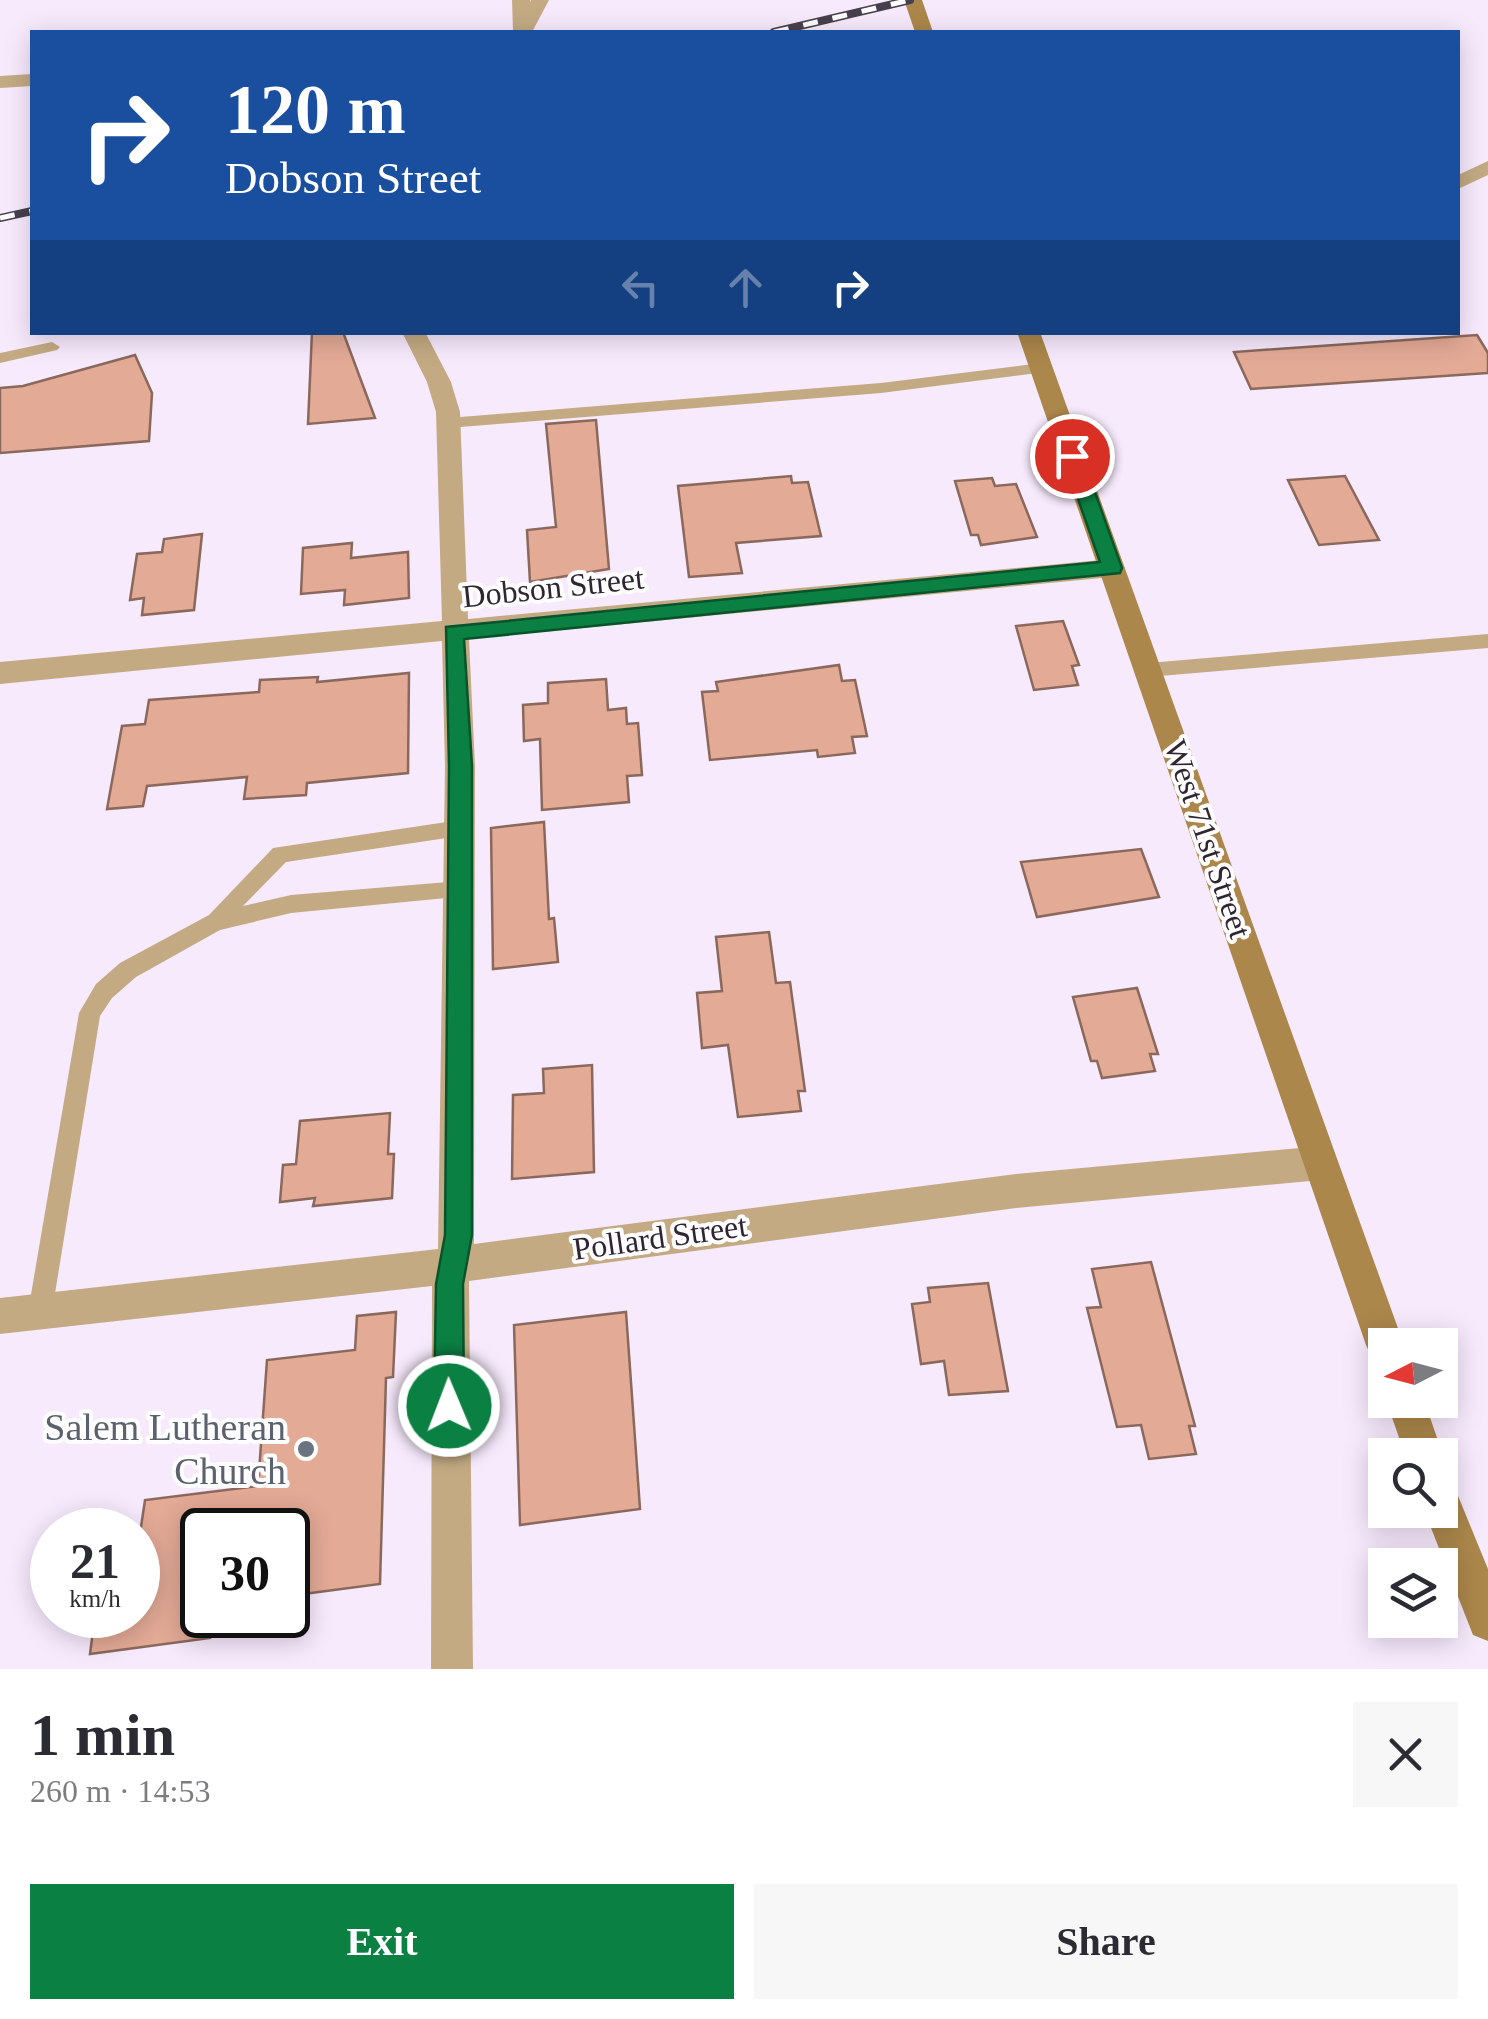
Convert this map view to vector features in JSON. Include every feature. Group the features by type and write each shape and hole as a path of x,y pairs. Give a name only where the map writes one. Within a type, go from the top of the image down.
{"main road":[{"path":"913,0 923,30"},
{"name":"West 71st Street","path":"1029,335 1380,1328"},
{"path":"1451,1528 1488,1620"}],"street":[{"path":"520,0 522,30"},
{"path":"523,30 540,0"},
{"path":"0,82 30,80"},
{"path":"1460,181 1488,168"},
{"path":"415,335 439,382 448,423 460,828 458,1235 448,1330 452,1669"},
{"name":"Dobson Street","path":"0,673 1112,568"},
{"name":"Pollard Street","path":"0,1317 454,1265 1016,1190 1321,1163"}],"lane":[{"path":"0,358 52,347"},
{"path":"448,423 881,388 1041,368"},
{"path":"1148,670 1488,641"},
{"path":"215,922 280,854 460,828"},
{"path":"40,1312 90,1013 104,991 128,970 215,922 292,904 460,890"}],"building":[{"path":"312,335 344,335 375,418 308,424"},
{"path":"1477,335 1488,353 1488,373 1251,389 1234,352"},
{"path":"135,355 152,393 149,441 0,453 0,388 23,386"},
{"path":"596,420 609,569 530,582 527,530 556,527 546,424"},
{"path":"791,476 792,483 808,482 821,536 736,543 742,573 689,577 678,486"},
{"path":"1345,476 1379,540 1319,545 1288,480"},
{"path":"992,478 995,486 1016,484 1037,537 981,545 978,535 971,535 955,481"},
{"path":"202,534 194,610 142,615 144,598 130,600 137,554 162,552 164,539"},
{"path":"352,543 351,558 408,552 409,598 344,605 345,590 301,594 303,548"},
{"path":"1063,621 1079,665 1072,666 1078,685 1034,690 1016,626"},
{"path":"839,665 842,681 855,680 867,736 852,737 855,753 818,757 817,750 710,760 702,692 718,691 716,682"},
{"path":"409,673 408,773 307,783 306,795 244,799 247,777 147,786 143,806 107,809 122,726 145,724 149,700 259,692 260,680 318,677 317,682"},
{"path":"606,679 608,710 626,708 627,724 638,723 642,775 627,776 629,802 542,810 540,739 524,741 523,705 548,703 548,683"},
{"path":"544,822 549,919 554,918 558,962 493,969 491,828"},
{"path":"1141,849 1159,897 1037,917 1021,862"},
{"path":"769,932 776,983 790,982 805,1091 798,1091 801,1111 738,1117 728,1045 702,1048 697,993 722,991 716,937"},
{"path":"1137,988 1158,1054 1150,1054 1155,1071 1102,1078 1097,1061 1091,1061 1073,997"},
{"path":"592,1065 594,1172 512,1179 513,1095 544,1093 543,1069"},
{"path":"390,1113 388,1154 394,1154 392,1198 313,1206 315,1198 280,1202 283,1165 296,1164 300,1121"},
{"path":"1151,1262 1195,1426 1189,1426 1196,1454 1149,1459 1141,1425 1117,1427 1087,1308 1101,1307 1092,1269"},
{"path":"988,1283 1008,1391 949,1395 944,1361 921,1364 912,1304 930,1302 928,1288"},
{"path":"396,1312 393,1377 386,1378 380,1584 310,1593 310,1508 180,1508 180,1638 210,1638 90,1654 92,1638 160,1638 160,1508 144,1508 145,1500 258,1486 267,1360 355,1350 357,1316"},
{"path":"626,1312 640,1509 520,1525 514,1325"}],"railway":[{"path":"782,30 910,0"},
{"path":"0,218 30,211"}],"place":[{"name":"Salem Lutheran Church","path":"306,1449"}],"route":[{"path":"449,1406 450,1284 458,1235 460,766 454,632 1112,568 1072,456"}]}
